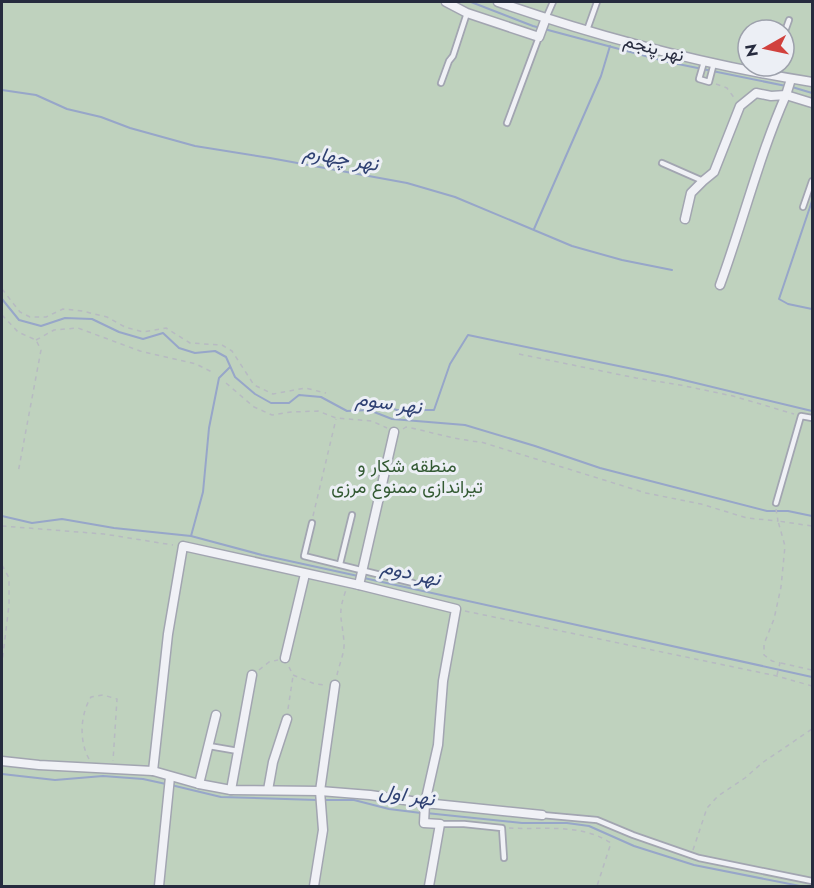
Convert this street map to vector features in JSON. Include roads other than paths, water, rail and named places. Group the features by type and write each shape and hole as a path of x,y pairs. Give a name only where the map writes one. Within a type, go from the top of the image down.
{"street":[{"path":"446,2 467,14 540,35 545,21"},
{"name":"نهر پنجم","path":"500,2 545,21 587,30 704,63 736,67"},
{"name":"نهر پنجم","path":"779,78 789,87 813,82"},
{"path":"789,87 813,103"},
{"path":"685,219 691,193 714,172 740,106 756,93 771,96 789,87"},
{"path":"720,285 737,238 748,196 789,87"},
{"path":"360,577 394,432"},
{"path":"153,771 168,634 183,546 348,583 360,577 456,609 443,681 438,745 425,805 424,823 440,824 429,886"},
{"path":"285,658 305,574"},
{"path":"231,790 252,675"},
{"path":"314,886 323,830 320,794 335,685"},
{"path":"199,784 216,715"},
{"path":"268,790 273,762 286,719"},
{"path":"2,761 153,771 170,779 231,790 370,795 425,805 542,814"},
{"path":"159,886 170,779"}],"lane":[{"path":"545,21 553,2"},
{"path":"587,30 597,2"},
{"path":"441,83 467,14"},
{"path":"507,123 540,35"},
{"path":"704,63 699,79 710,79 713,65"},
{"path":"662,163 702,181"},
{"path":"803,207 813,181"},
{"path":"776,503 801,416 813,418"},
{"path":"340,564 352,515"},
{"path":"312,523 304,556 340,564 360,577 413,583"},
{"path":"209,746 238,751"},
{"path":"542,814 597,820 691,855 813,881"},
{"path":"440,824 502,828 504,858"}],"waterway":[{"path":"471,2 533,26 668,62 786,86"},
{"path":"534,229 601,76 610,46"},
{"path":"792,87 812,93"},
{"name":"نهر چهارم","path":"2,90 36,95 67,109 195,146 407,183 455,197 572,246 622,260 672,270"},
{"name":"نهر چهارم","path":"812,201 779,299 788,304 812,309"},
{"name":"نهر سوم","path":"2,299 19,320 41,326 65,318 92,319 119,332 143,339 163,333 179,348 195,353 215,351 226,357 235,377 255,394 271,403 289,403 299,395 321,397 347,411 369,410 392,419 465,425 600,468 767,511 788,511 812,516"},
{"path":"369,410 377,404 397,410 434,410 450,364 468,335 667,376 812,411"},
{"path":"191,536 203,492 209,428 219,378 230,367"},
{"name":"نهر دوم","path":"2,516 32,523 62,519 114,528 191,536 262,555 358,576"},
{"name":"نهر دوم","path":"364,578 812,677"},
{"name":"نهر اول","path":"2,774 55,780 103,776 143,779 166,784"},
{"name":"نهر اول","path":"171,785 221,797 317,800"},
{"name":"نهر اول","path":"323,800 354,800 389,809 421,813"},
{"name":"نهر اول","path":"426,813 522,823 567,823 589,826 634,846 694,865 800,886"}],"park label":[{"name":"منطقه شکار و تیراندازی ممنوع مرزی","path":"407,476"}]}
